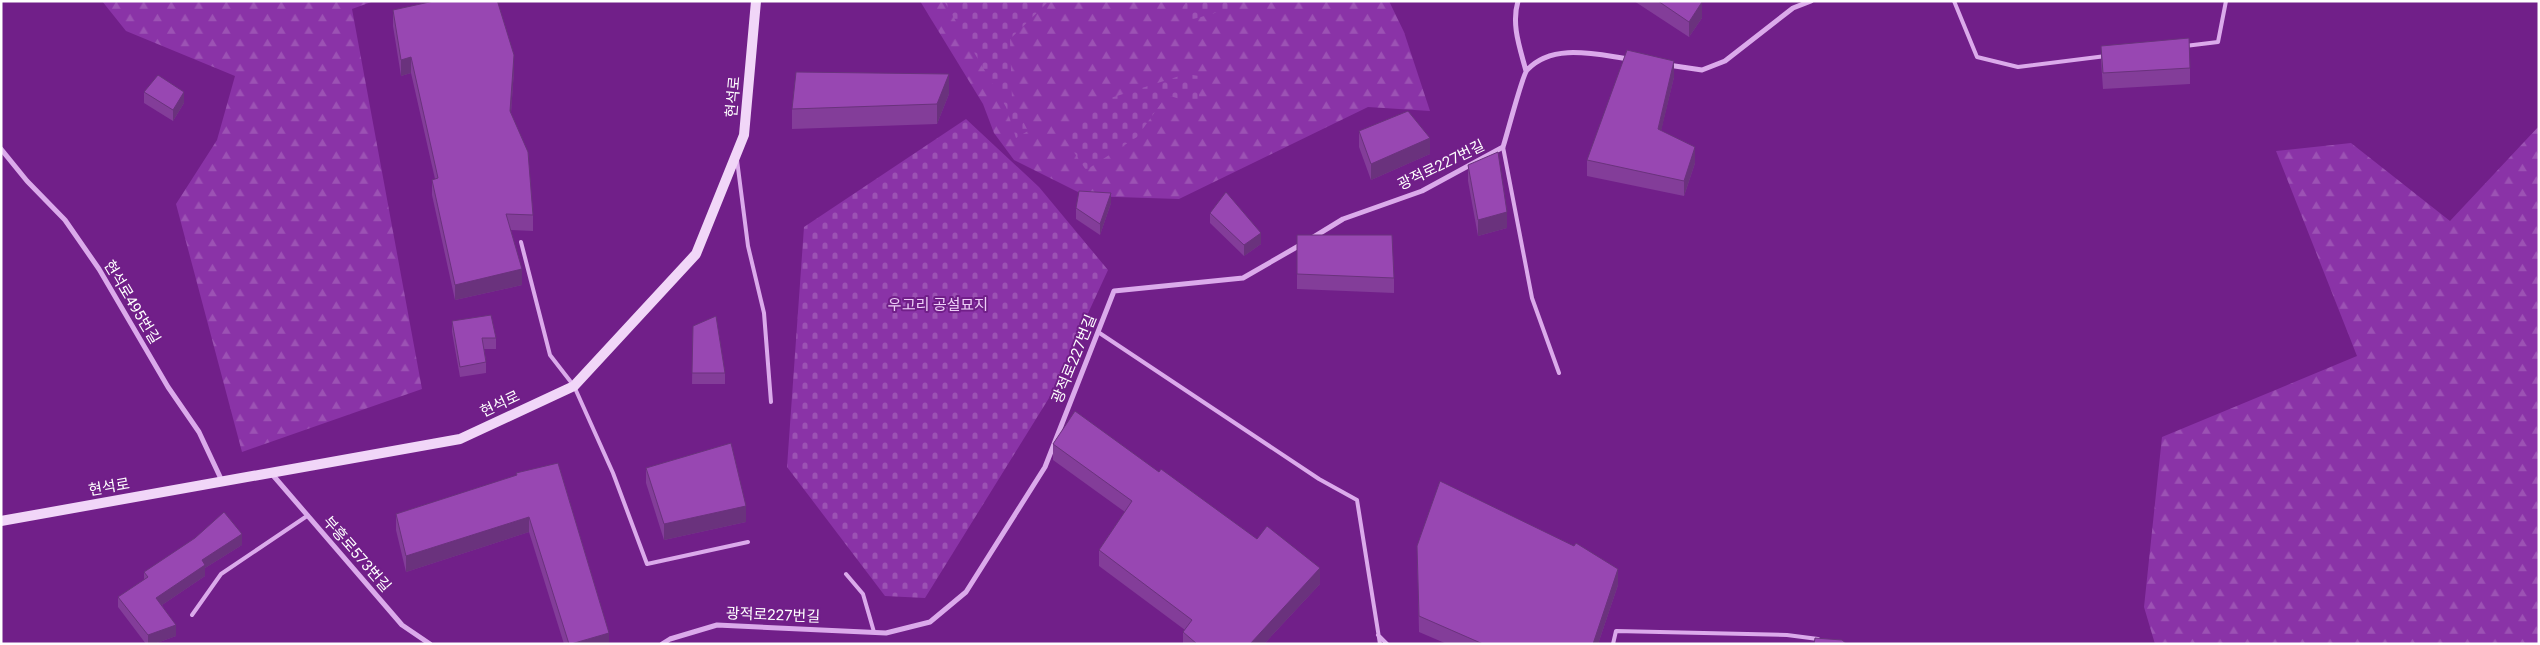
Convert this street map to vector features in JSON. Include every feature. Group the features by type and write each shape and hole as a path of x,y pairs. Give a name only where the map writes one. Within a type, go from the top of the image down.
{"street":[{"name":"현석로","path":"1,521 460,439 574,386 696,254 744,135 756,1"},
{"path":"1518,1 1516,31 1526,71 1547,57 1578,52 1635,60"},
{"path":"1664,64 1702,70 1725,62 1793,8 1811,1"},
{"name":"광적로227번길","path":"662,644 670,639 717,625 886,633 930,622 966,592 1045,467 1114,291 1243,278 1343,220 1422,191 1503,147 1526,71"},
{"name":"현석로495번길","path":"1,149 27,181 66,220 99,269 168,387 199,432 222,482"},
{"name":"부흥로573번길","path":"270,473 402,625 430,644"}],"lane":[{"path":"1954,1 1976,57 2018,67 2114,55"},
{"path":"2181,47 2218,42 2226,1"},
{"path":"1503,147 1532,298 1559,373"},
{"path":"736,156 748,246 764,312 771,402"},
{"path":"520,242 550,356 574,386 613,473 647,564 748,542"},
{"path":"1098,332 1319,479 1357,500 1380,644"},
{"path":"192,615 221,574 308,516"},
{"path":"846,574 863,594 874,632"},
{"path":"1613,644 1616,631 1787,635 1822,640"},
{"path":"1378,635 1387,644"}],"green space":[{"path":"102,1 374,1 352,9 422,389 242,452 176,204 217,140 235,76 126,31"},
{"path":"920,1 1389,1 1404,32 1430,111 1368,107 1179,199 1086,196 1014,160 994,133 983,104"},
{"path":"944,1 1049,1 1010,39 1012,100 1028,131 1016,138 1006,107"},
{"path":"1187,1 1237,1 1239,6 1180,23 1180,11"},
{"path":"1186,74 1199,76 1199,105 1167,95 1137,137 1086,170 1063,136 1101,101"},
{"name":"우고리 공설묘지","path":"966,119 1039,187 1108,270 1049,398 925,598 885,596 787,467 804,227"},
{"path":"2539,126 2539,644 2155,644 2144,607 2162,437 2357,356 2276,151 2351,143 2450,221"}],"building":[{"path":"434,1 497,1 498,3 514,55 510,111 528,152 533,215 506,214 522,269 455,285 432,180 438,178 411,57 401,60 393,10"},
{"path":"1658,1 1701,1 1702,2 1689,22"},
{"path":"2189,38 2190,68 2103,73 2101,46"},
{"path":"1627,50 1674,61 1658,129 1695,147 1684,181 1587,160"},
{"path":"796,72 949,74 937,104 792,109"},
{"path":"158,75 184,92 173,110 144,92"},
{"path":"1408,111 1430,138 1371,164 1359,131"},
{"path":"1498,152 1507,212 1478,220 1468,165"},
{"path":"1079,191 1111,193 1100,224 1076,208"},
{"path":"1226,192 1261,233 1244,245 1210,213"},
{"path":"1297,235 1392,235 1394,278 1297,274"},
{"path":"491,315 496,338 482,338 486,362 460,367 452,321"},
{"path":"716,316 725,373 692,373 693,326"},
{"path":"1075,411 1159,472 1161,469 1257,539 1267,526 1320,568 1250,644 1197,644 1183,632 1192,620 1099,550 1132,501 1053,444"},
{"path":"731,443 746,506 664,524 646,468"},
{"path":"558,463 609,633 571,644 569,644 529,517 406,556 396,514 517,475 516,473"},
{"path":"1440,481 1574,546 1576,543 1618,569 1593,644 1483,644 1419,616 1417,546"},
{"path":"224,512 242,534 202,560 205,565 156,598 176,625 148,635 118,597 148,577 144,572 195,538"},
{"path":"1815,638 1842,640 1847,644 1814,644"}]}
